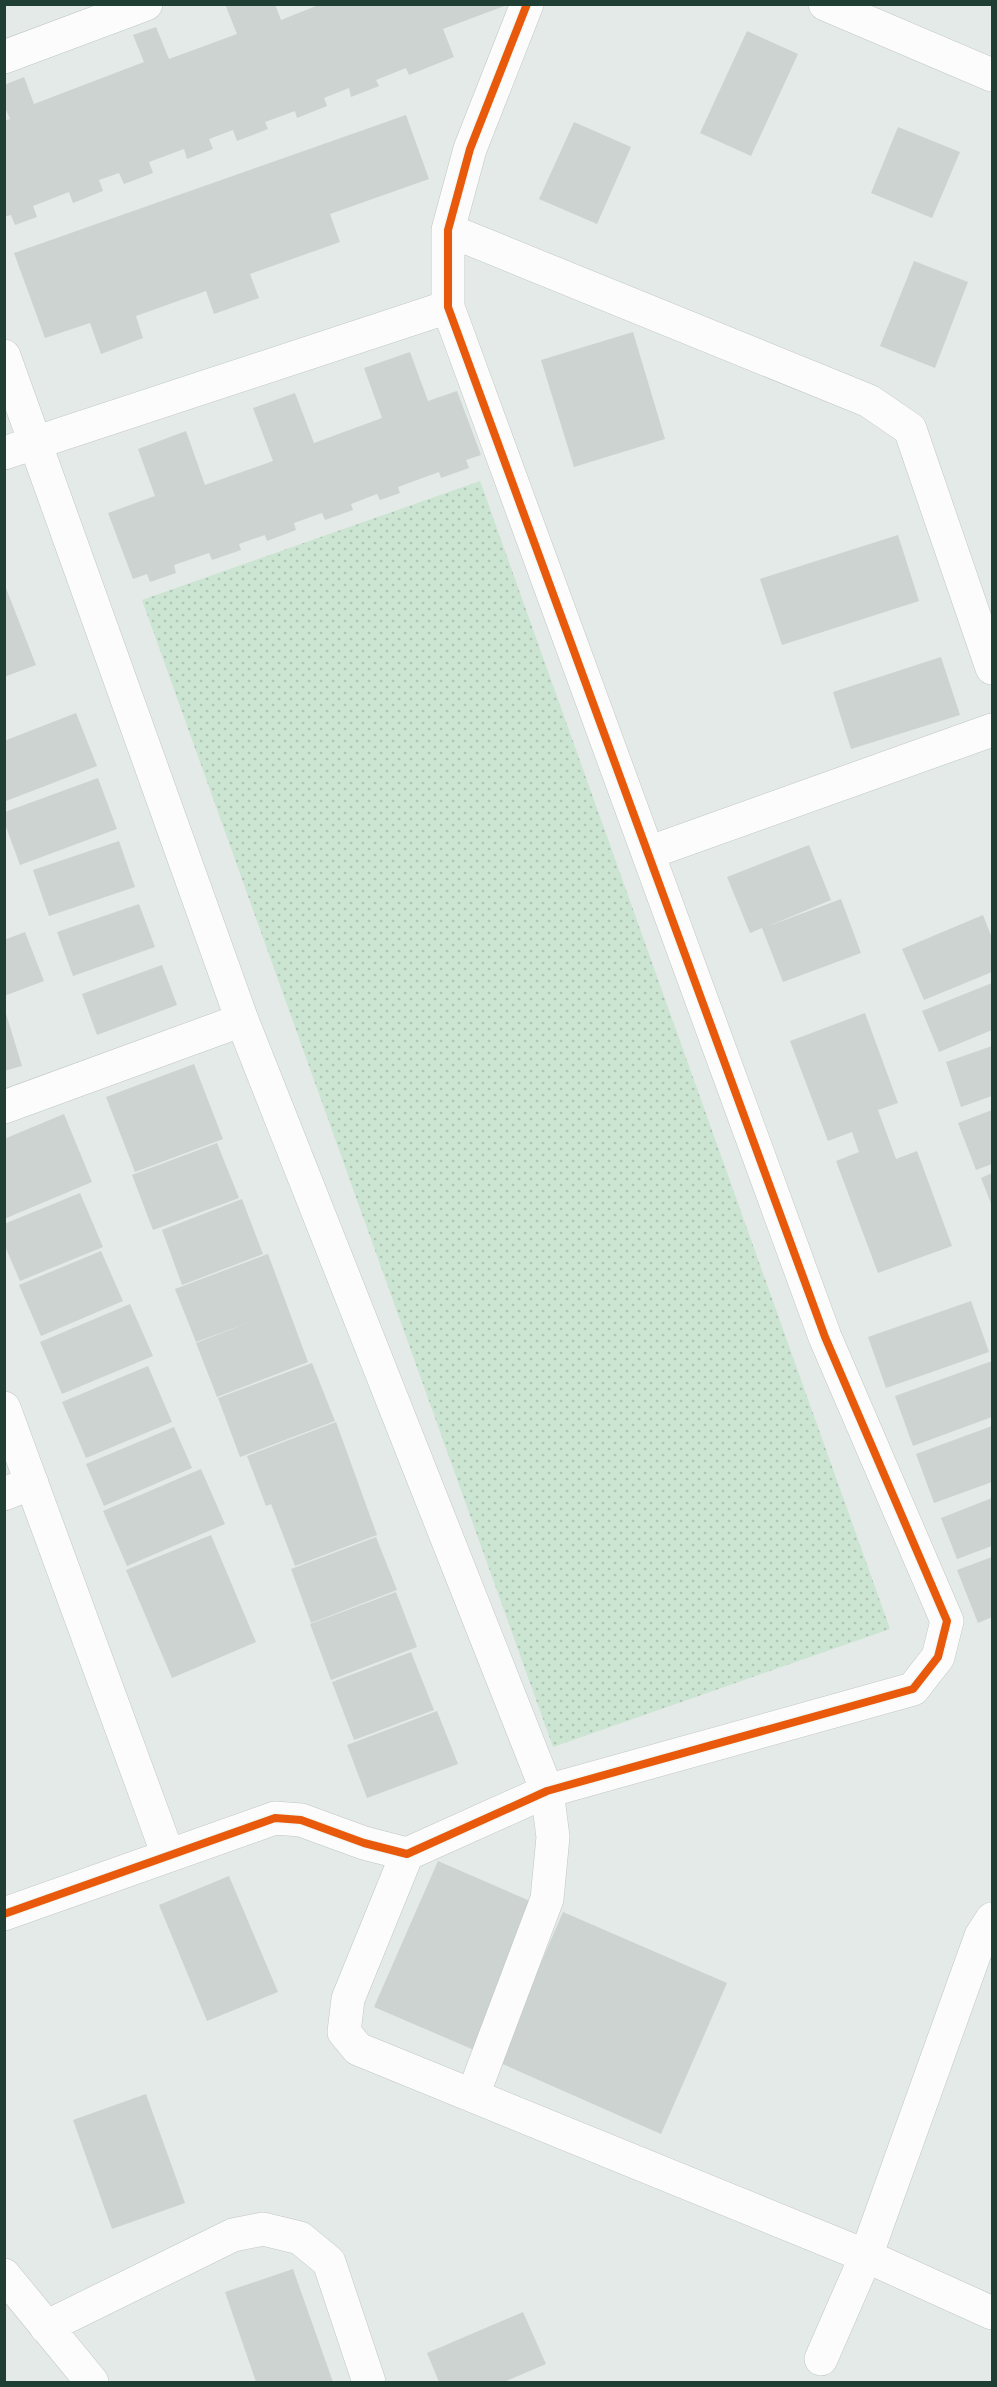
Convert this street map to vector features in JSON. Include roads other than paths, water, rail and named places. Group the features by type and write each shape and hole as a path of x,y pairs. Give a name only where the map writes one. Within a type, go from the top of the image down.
{"street":[{"path":"4,57 146,4"},
{"path":"4,1914 275,1818 301,1820 364,1843 407,1854 547,1791 913,1689 938,1657 947,1621 825,1337 448,307 448,230 470,149 528,4"},
{"path":"825,4 993,75"},
{"path":"448,230 869,400 910,429 993,668"},
{"path":"19,448 448,307"},
{"path":"4,357 19,448 547,1791 553,1837 547,1899 473,2095"},
{"path":"648,853 993,730"},
{"path":"4,1107 242,1020"},
{"path":"4,1408 18,1488 168,1855"},
{"path":"407,1854 348,1998 344,2032 358,2049 866,2256 993,2313"},
{"path":"821,2359 866,2256 981,1936 993,1919"},
{"path":"46,2327 232,2235 263,2229 300,2238 329,2262 369,2382"},
{"path":"4,2275 92,2382"}]}
